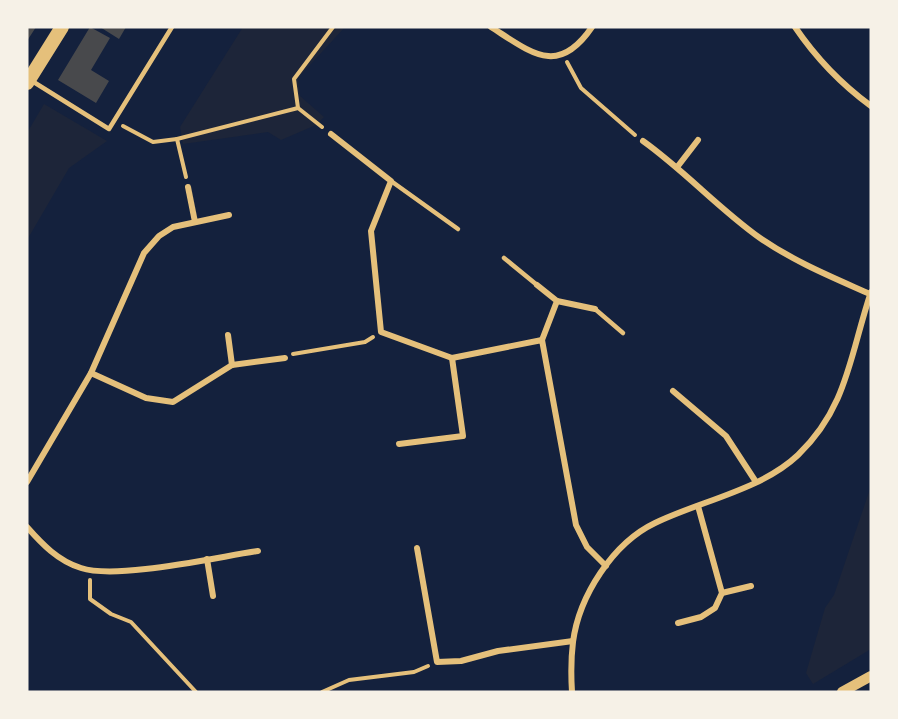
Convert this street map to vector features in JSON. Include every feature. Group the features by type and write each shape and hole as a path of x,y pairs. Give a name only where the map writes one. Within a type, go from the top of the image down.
{"main road":[{"path":"28,81 62,27"}],"street":[{"path":"491,27 546,58 564,56 582,42 592,27"},
{"path":"795,27 809,48 847,88 871,106"},
{"path":"331,134 392,181 371,231 381,332 452,358 543,340"},
{"path":"678,166 698,140"},
{"path":"572,692 573,641 586,597 606,566 627,542 654,524 756,482 797,456 828,421 839,399 871,293 801,264 758,236 678,166 643,141"},
{"path":"188,187 195,222"},
{"path":"27,482 91,373 144,253 159,236 173,227 229,215"},
{"path":"537,285 557,301 594,309"},
{"path":"557,301 543,340 576,525 587,547 606,566"},
{"path":"228,335 232,365"},
{"path":"91,373 146,398 173,402 232,365 285,358"},
{"path":"399,444 463,436 452,358"},
{"path":"673,391 726,436 756,482"},
{"path":"678,623 708,613 715,608 722,593 698,506"},
{"path":"27,527 63,560 90,571 141,568 258,552"},
{"path":"417,548 437,662 461,661 498,651 573,641"},
{"path":"207,559 213,596"},
{"path":"722,593 751,586"},
{"path":"842,692 871,676"}],"lane":[{"path":"28,81 109,129 172,27"},
{"path":"392,181 458,229"},
{"path":"504,258 537,285"},
{"path":"594,309 623,333"}],"path":[{"path":"331,134 298,108 294,79 333,27"},
{"path":"564,56 581,88 643,141"},
{"path":"114,121 153,142 177,139 298,108"},
{"path":"177,139 188,187"},
{"path":"285,358 299,351 365,342 381,332"},
{"path":"90,571 90,599 111,614 131,622 196,692"},
{"path":"322,692 349,680 414,672 437,662"}],"shaded area":[{"path":"243,27 345,27 298,78 300,96 324,117 316,125 281,140 268,132 183,144 180,127"},
{"path":"44,104 107,141 69,168 27,240 27,133"},
{"path":"871,486 871,649 813,684 806,673 825,608 834,595"}],"building":[{"path":"27,27 36,27 27,41"},
{"path":"90,27 110,38 91,70 109,81 96,103 58,80"},
{"path":"100,27 126,27 119,39"}]}
